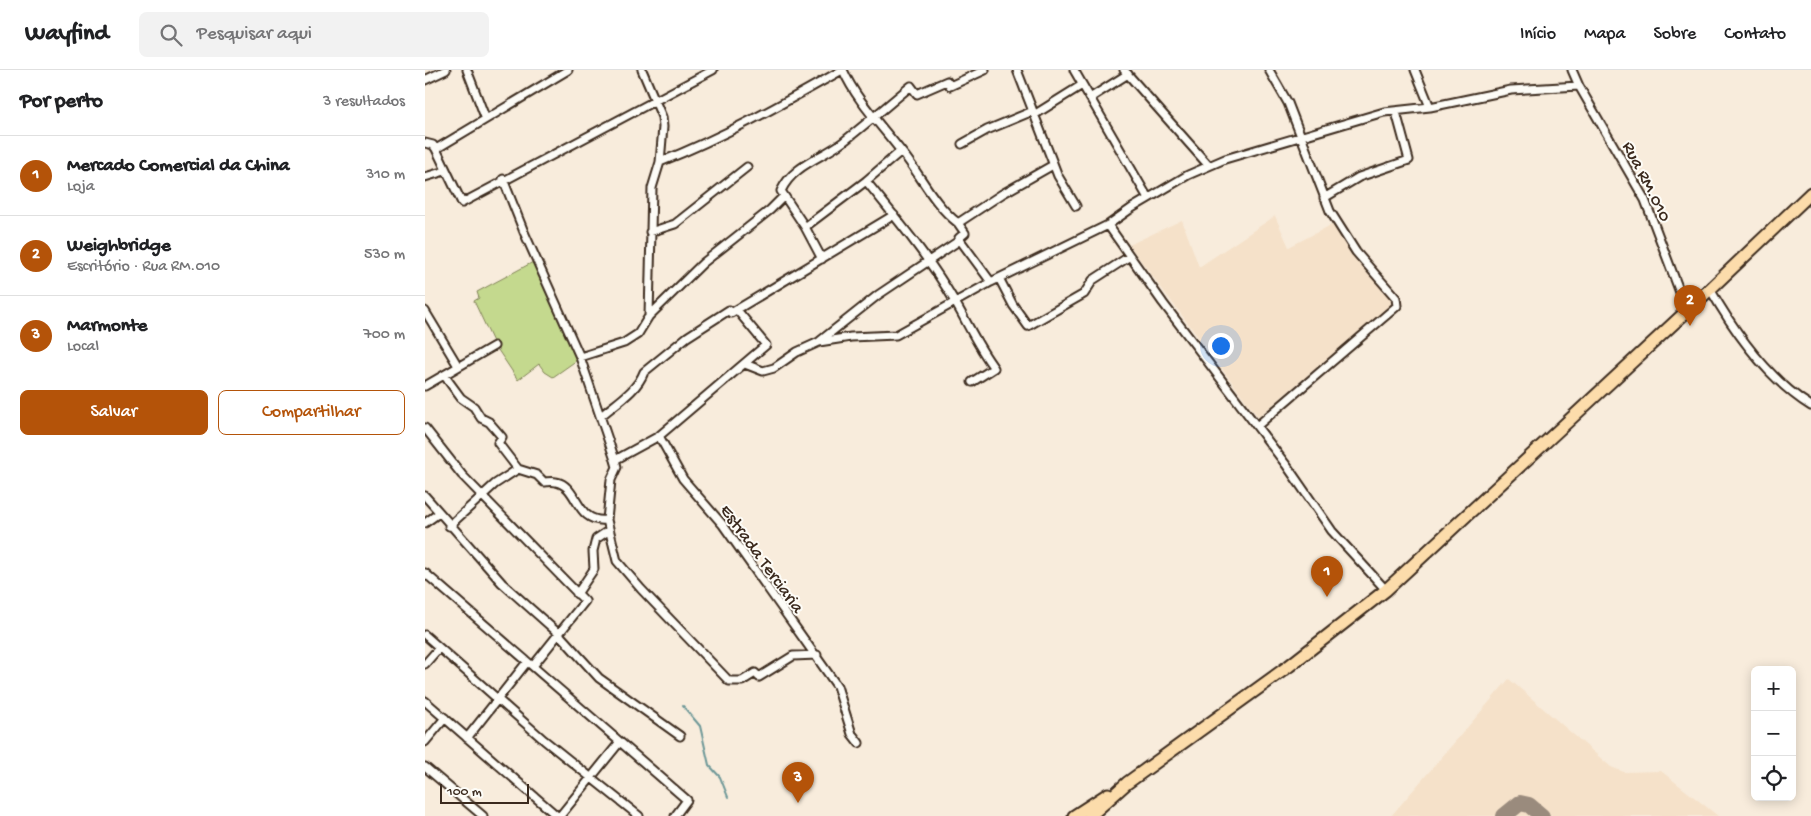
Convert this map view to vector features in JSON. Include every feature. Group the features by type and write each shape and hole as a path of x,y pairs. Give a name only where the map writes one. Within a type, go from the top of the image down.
{"highway":[{"path":"1090,816 1127,783 1289,666 1386,590 1687,311 1811,193"},
{"path":"1074,816 1090,804 1127,783"}],"street":[{"path":"425,80 446,70"},
{"path":"467,70 485,117"},
{"path":"436,148 485,117 568,70"},
{"path":"642,70 656,102 663,128 660,162 652,188 649,316"},
{"path":"425,143 436,148 445,171 462,203 656,102 713,70"},
{"path":"660,162 704,144 760,116 842,70 850,86 901,151 941,208 958,223 965,233 959,238 960,240 879,295 819,342 797,352 774,368 763,371 745,364"},
{"path":"822,259 805,226 781,191 786,180 818,155 841,143 911,86 917,94 947,80 950,86 985,70"},
{"path":"1017,70 1053,165 1076,206"},
{"path":"1074,70 1149,198"},
{"path":"1257,426 1397,306 1396,298 1356,252 1324,198 1288,103 1269,70"},
{"path":"1415,70 1430,107"},
{"name":"Rua RM.010","path":"1572,70 1579,86 1645,200 1687,311"},
{"path":"1090,98 1126,71 1206,167"},
{"path":"962,144 987,130 1033,113 1082,85"},
{"path":"819,342 851,337 896,335 991,282 1108,226 1149,198 1220,161 1366,117 1430,107 1511,90 1579,86"},
{"path":"1324,198 1359,177 1409,160 1396,112"},
{"path":"805,226 866,181 901,151"},
{"path":"958,223 1002,194 1053,165"},
{"path":"650,232 675,224 747,167"},
{"path":"425,177 445,171"},
{"path":"503,180 523,232 580,357 615,460 617,467 611,480 607,520 613,553 623,569 729,681 741,681 755,673 759,677 793,656 817,655"},
{"path":"866,181 929,261 955,301 979,347 995,368 971,382"},
{"path":"580,357 624,342 637,334 649,316 703,263 770,210 784,196"},
{"path":"601,416 641,380 644,372 687,337 729,310 731,313 737,310 894,215"},
{"path":"1108,226 1257,426 1332,531 1386,590"},
{"path":"960,240 991,282"},
{"path":"999,278 1013,305 1028,326 1084,294 1093,280 1129,256"},
{"path":"1710,289 1741,340 1796,397 1811,406"},
{"path":"425,310 458,366"},
{"path":"615,460 659,436 766,345 737,310"},
{"path":"425,385 494,346"},
{"path":"444,375 461,398 475,407 481,418 489,422 502,437 499,444 518,469 537,475 544,482 557,482 569,492 585,514 594,519 607,520"},
{"path":"425,428 462,476 585,601 558,634 496,698 467,738"},
{"name":"Estrada Terciaria","path":"659,436 683,479 723,525 782,611 817,655 837,686 852,734 859,743"},
{"path":"449,526 506,475 518,469"},
{"path":"425,496 449,526 502,583 558,634 599,678 680,736"},
{"path":"425,522 439,513"},
{"path":"577,594 594,569 594,544 596,538 608,531"},
{"path":"425,572 619,743 687,800 675,816"},
{"path":"425,635 496,698 639,816"},
{"path":"425,664 439,648"},
{"path":"425,701 558,816 619,743"},
{"path":"425,742 445,718"},
{"path":"425,767 483,816"}],"shaded area":[{"path":"1275,216 1289,247 1333,224 1354,255 1391,299 1391,305 1258,417 1129,245 1182,220 1199,267"},
{"path":"1509,679 1611,767 1624,772 1661,771 1718,816 1391,816"}],"green space":[{"path":"535,261 580,358 553,377 545,372 539,364 518,380 494,344 474,301 479,298 477,292"}],"waterway":[{"path":"517,475 522,473"},
{"path":"458,538 475,557"},
{"path":"683,706 700,726 709,765 720,777 728,797"}],"taxiway":[{"path":"1504,816 1520,803 1529,805 1542,816"}],"place":[{"name":"Weighbridge","path":"1690,326"},
{"name":"Mercado Comercial da China","path":"1327,597"},
{"name":"Marmonte","path":"798,803"}]}
